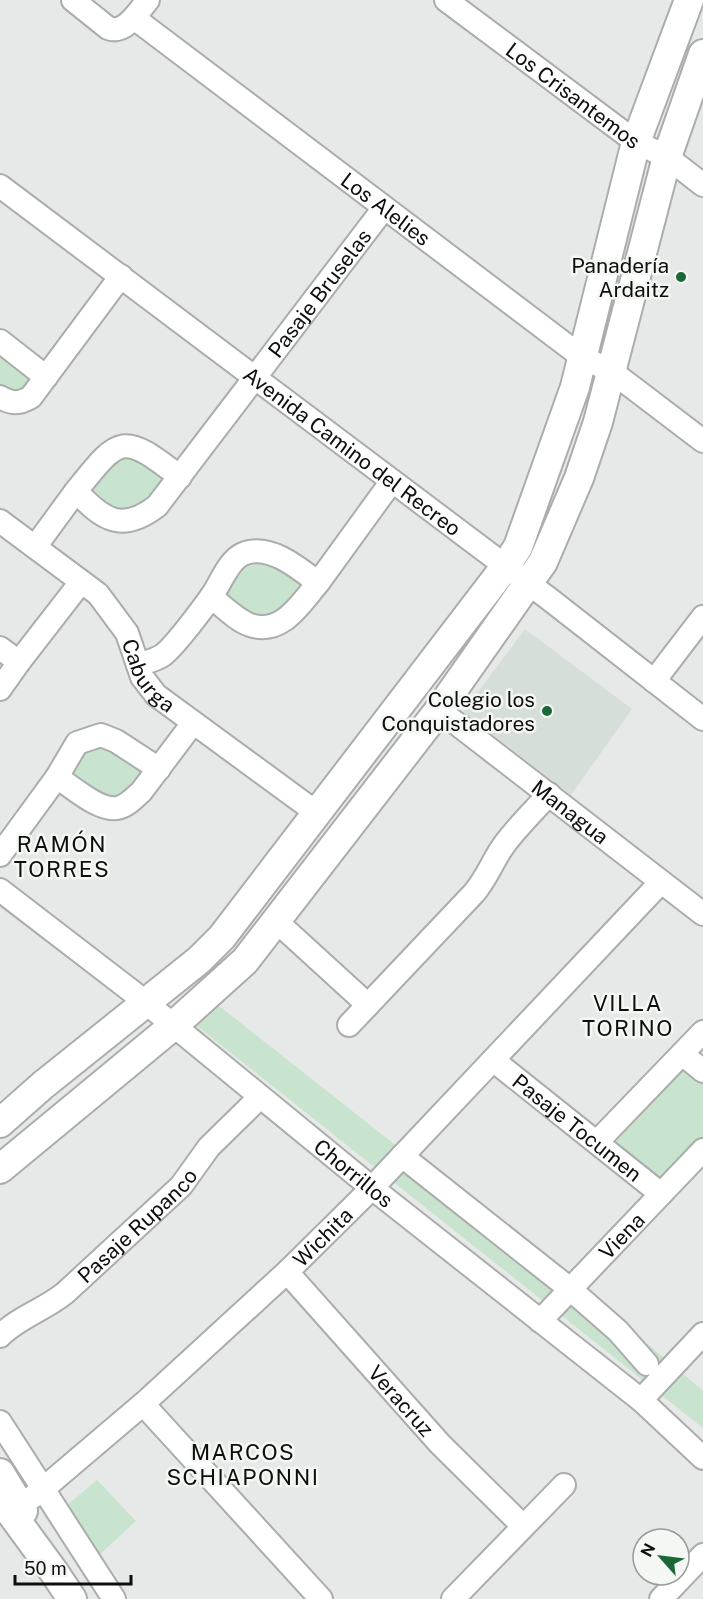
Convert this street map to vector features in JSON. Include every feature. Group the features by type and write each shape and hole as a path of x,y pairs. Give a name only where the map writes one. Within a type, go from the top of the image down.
{"main road":[{"path":"0,1123 43,1085 199,960 222,937 505,567 523,536 569,405 636,142 689,0"},
{"path":"0,1169 173,1026 238,968 439,710 529,584 550,549 579,478 598,422 667,157 702,58"},
{"path":"0,1473 18,1502 54,1572 72,1599"}],"street":[{"path":"73,0 108,28 114,30 121,29 134,18 148,0"},
{"name":"Los Crisantemos","path":"446,0 636,142 667,157 703,185"},
{"name":"Los Alelies","path":"134,18 582,357 611,371 703,441"},
{"name":"Avenida Camino del Recreo","path":"0,186 529,584 703,719"},
{"name":"Pasaje Bruselas","path":"180,477 384,208"},
{"path":"0,397 9,402 24,401 31,397 121,276"},
{"path":"0,341 46,377"},
{"path":"35,548 76,491 105,455 120,445 141,450 180,477 158,506 143,517 119,521 106,518 76,491"},
{"path":"211,597 250,625 262,627 277,625 290,617 318,583 392,482"},
{"name":"Caburga","path":"0,521 98,594 127,633 142,677 156,694 317,813"},
{"path":"138,665 163,654 211,597 232,563 243,554 256,552 284,559 318,583"},
{"path":"0,689 81,582"},
{"path":"654,681 703,617"},
{"path":"0,648 19,662"},
{"name":"Managua","path":"439,710 703,915"},
{"path":"57,777 99,805 119,808 141,792 194,723"},
{"path":"0,855 57,777 77,743 101,735 116,741 159,769"},
{"path":"349,1025 474,893 487,877 508,839 549,794"},
{"name":"Wichita","path":"18,1502 142,1404 287,1272 372,1188 661,882"},
{"name":"Chorrillos","path":"0,890 146,1003 372,1188 641,1400 703,1458"},
{"path":"276,921 368,1005"},
{"path":"597,1142 703,1032"},
{"path":"682,1054 703,1071"},
{"name":"Pasaje Tocumen","path":"493,1060 661,1194"},
{"name":"Pasaje Rupanco","path":"0,1336 16,1321 56,1300 73,1286 181,1186 209,1147 260,1097"},
{"name":"Viena","path":"540,1321 703,1150"},
{"path":"402,1156 570,1289 618,1331 647,1364"},
{"name":"Veracruz","path":"287,1272 440,1444 523,1526"},
{"path":"641,1400 703,1334"},
{"path":"142,1404 321,1599"},
{"path":"0,1422 18,1502 114,1599"},
{"path":"453,1599 564,1485"},
{"path":"661,1599 703,1555"}],"shaded area":[{"name":"Colegio los Conquistadores","path":"525,629 632,709 571,795 463,712"}],"green space":[{"path":"0,346 31,374 26,389 17,395 0,387"},
{"path":"121,450 171,476 154,502 119,516 83,491"},
{"path":"265,562 308,581 284,611 262,619 219,599 247,567"},
{"path":"101,741 149,768 121,797 108,801 63,774 74,757"},
{"path":"218,1005 650,1346 703,1391 703,1428 197,1026"},
{"path":"679,1066 703,1078 703,1140 659,1180 611,1145 612,1137"},
{"path":"97,1480 136,1521 97,1557 64,1508"}],"place":[{"name":"Panadería Ardaitz","path":"681,277"},
{"name":"Colegio los Conquistadores","path":"547,711"}],"district":[{"name":"RAMÓN TORRES","path":"62,856"},
{"name":"VILLA TORINO","path":"628,1016"},
{"name":"MARCOS SCHIAPONNI","path":"243,1464"}]}
